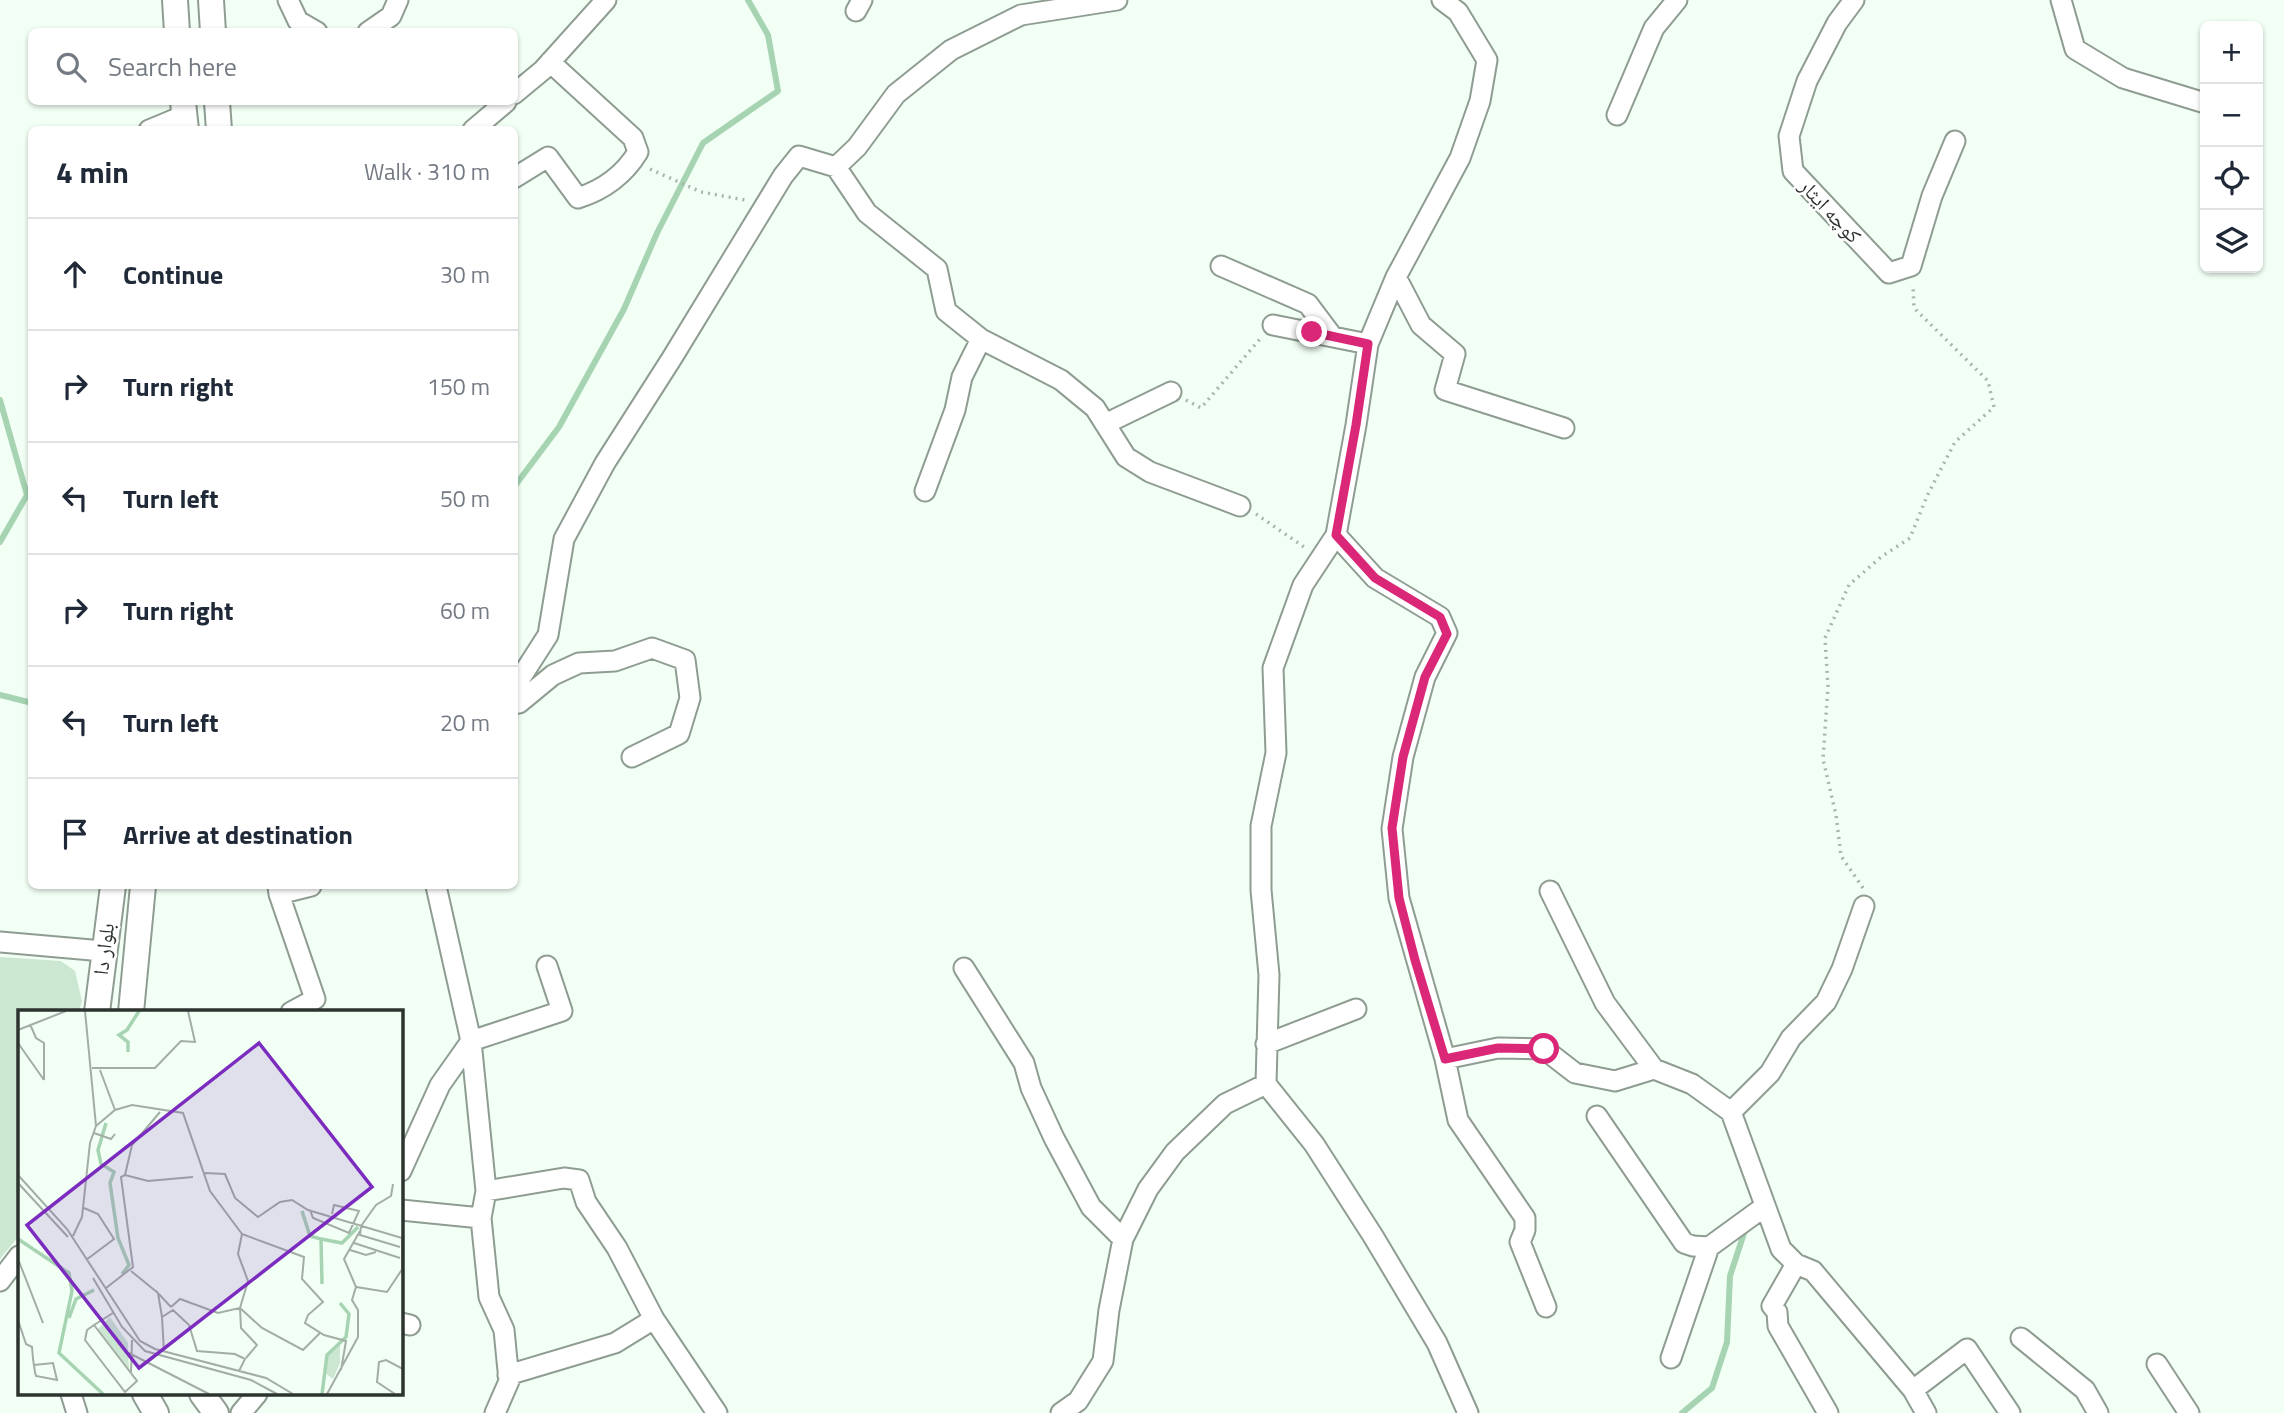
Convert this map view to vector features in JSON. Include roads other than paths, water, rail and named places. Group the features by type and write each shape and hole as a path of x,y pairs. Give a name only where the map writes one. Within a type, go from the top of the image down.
{"main road":[{"path":"175,0 177,28"},
{"path":"211,0 213,28"},
{"path":"217,105 219,126"},
{"name":"بلوار دا","path":"97,1010 113,889"},
{"name":"بلوار دا","path":"131,1010 143,889"},
{"path":"146,1396 156,1413"},
{"path":"203,1396 216,1413"}],"street":[{"path":"288,0 298,21 310,28"},
{"path":"374,28 391,16 398,0"},
{"path":"518,90 550,62 606,0"},
{"path":"836,167 858,147 897,94 951,50 1021,15 1059,4 1117,0"},
{"path":"1442,0 1465,6 1487,60 1480,101 1460,158 1396,277 1368,344 1336,535 1303,585 1273,668 1276,753 1261,826 1261,890 1269,975 1266,1084 1314,1144 1373,1236 1437,1343 1468,1413"},
{"path":"1617,115 1654,28 1677,0"},
{"name":"کوچه ایثار","path":"1854,0 1837,23 1807,81 1788,136 1793,171 1889,273 1911,266 1932,196 1955,141"},
{"path":"2061,0 2075,49 2123,78 2200,101"},
{"path":"518,176 548,157 578,198 599,191 632,162 638,152 633,138 550,62"},
{"path":"478,126 502,105"},
{"path":"159,126 185,115"},
{"path":"518,682 548,635 564,540 606,463 766,203 799,156 836,167 867,213 937,269 946,311 982,339 1061,380 1095,408 1126,457 1150,472 1240,506"},
{"path":"1221,266 1308,304 1332,337"},
{"path":"1396,277 1421,325 1455,354 1445,390 1564,428"},
{"path":"1273,325 1368,344"},
{"path":"925,491 955,410 962,377 982,339"},
{"path":"1105,424 1171,392"},
{"path":"1336,535 1375,578 1440,617 1447,634 1425,677 1403,757 1392,828 1399,898 1445,1059 1458,1121 1525,1218 1525,1230 1520,1242 1546,1307"},
{"path":"518,703 553,675 579,663 615,661 652,648 685,660 690,698 679,734 632,757"},
{"path":"437,889 471,1041 486,1191 481,1218 489,1297 504,1330 509,1381 495,1413"},
{"path":"279,890 315,999 295,1010"},
{"path":"1550,891 1605,1003 1654,1069 1692,1084 1731,1112 1781,1250 1796,1264 1814,1272 1913,1390 1926,1413"},
{"path":"1731,1112 1770,1073 1791,1038 1826,1002 1842,970 1864,906"},
{"path":"0,942 103,951"},
{"path":"402,1169 440,1085 471,1041 562,1011 547,967"},
{"path":"964,968 1024,1063 1031,1088 1054,1138 1091,1207 1123,1239"},
{"path":"1266,1044 1356,1009"},
{"path":"1445,1059 1498,1048 1544,1049 1575,1073 1615,1081 1654,1069"},
{"path":"1061,1413 1079,1401 1103,1361 1109,1310 1123,1239 1148,1189 1175,1152 1225,1104 1266,1084"},
{"path":"1597,1116 1684,1243 1709,1247"},
{"path":"486,1191 564,1178 579,1180 586,1202 617,1248 654,1319 717,1413"},
{"path":"1671,1358 1709,1247 1764,1207"},
{"path":"402,1210 481,1218"},
{"path":"1796,1264 1772,1306 1777,1312 1778,1326 1828,1413"},
{"path":"509,1375 615,1343 654,1319"},
{"path":"2021,1338 2085,1390 2098,1413"},
{"path":"1913,1390 1967,1349 2010,1413"},
{"path":"2157,1364 2189,1413"},
{"path":"72,1396 77,1413"},
{"path":"241,1413 255,1396"}],"waterway":[{"path":"518,482 559,427 624,309 657,233 703,143 778,91 768,35 748,0"},
{"path":"0,400 27,495 0,542"},
{"path":"0,695 28,702"},
{"path":"1682,1413 1712,1388 1727,1342 1730,1276 1745,1230"}]}
